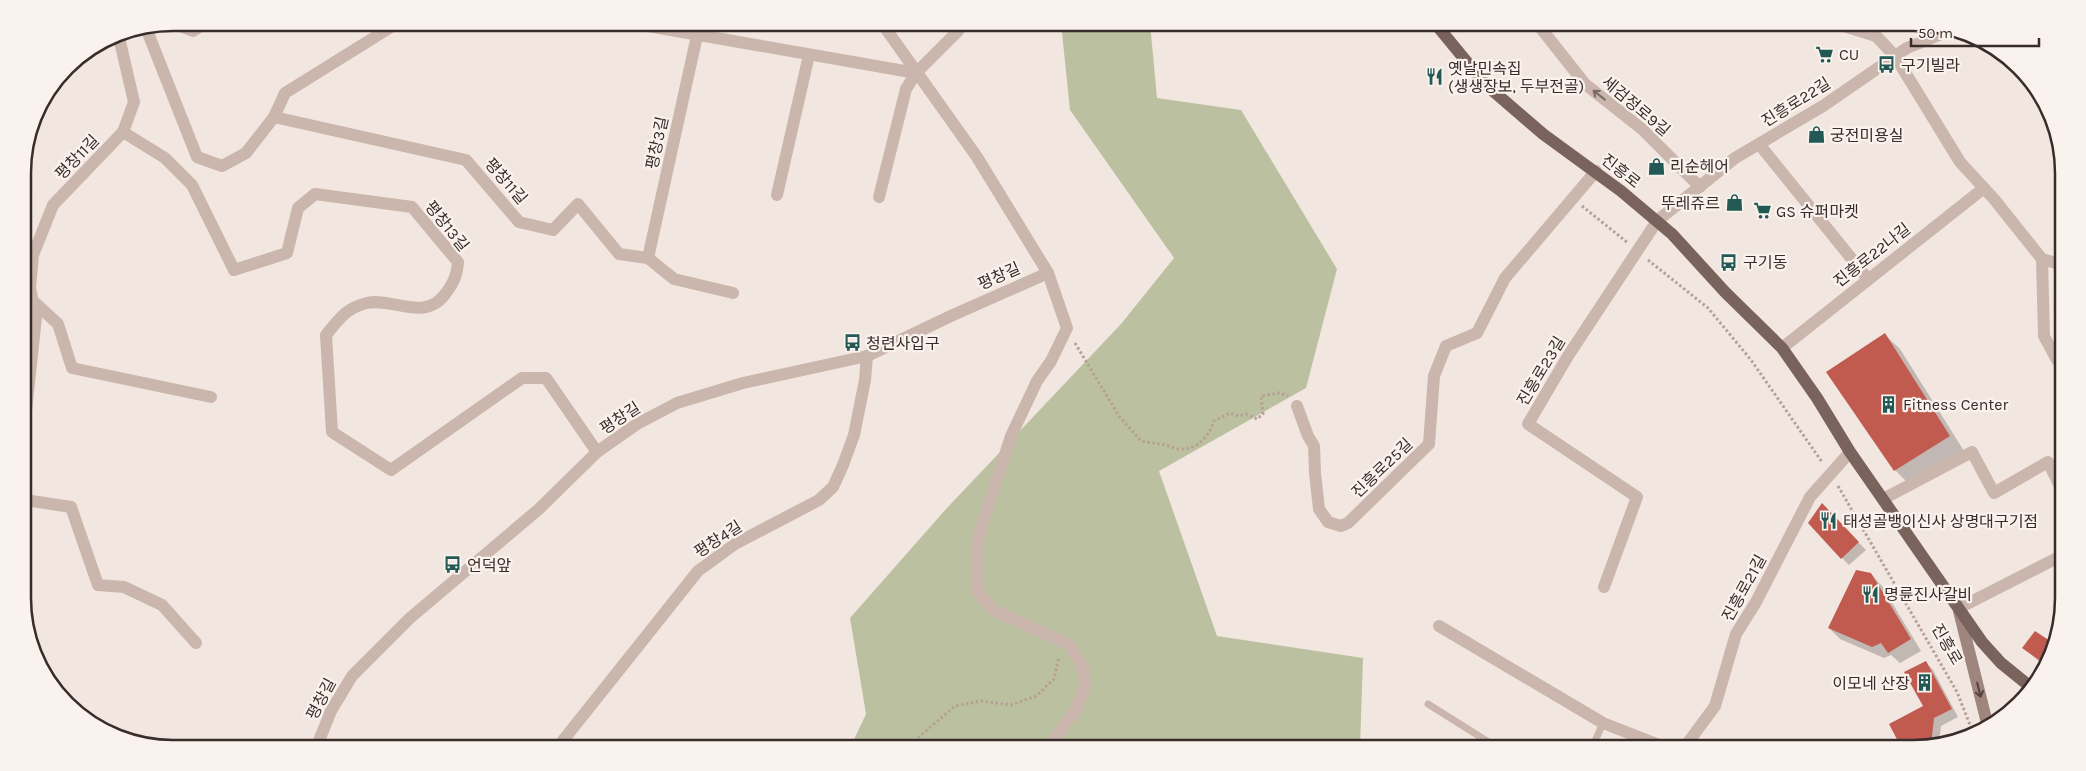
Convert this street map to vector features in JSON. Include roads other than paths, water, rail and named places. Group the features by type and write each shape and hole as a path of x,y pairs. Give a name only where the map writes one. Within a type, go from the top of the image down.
{"main road":[{"name":"진흥로","path":"1441,31 1485,84 1543,134 1596,171 1672,234 1725,292 1782,348 1817,398 1850,452 1982,642 2001,663 2026,683"},
{"path":"1959,608 1986,719"}],"street":[{"path":"148,33 197,157 222,166 246,153 274,117 285,93 385,31"},
{"name":"평창3길","path":"648,258 699,31"},
{"path":"707,31 809,55 916,73"},
{"name":"평창길","path":"888,31 977,157 1048,273 1066,328 1052,361 1037,381 1011,436 981,528 977,548 977,592 995,611 1068,644 1083,667 1085,688 1075,710 1054,739"},
{"path":"879,197 906,89 916,73 958,31"},
{"name":"세검정로9길","path":"1543,31 1585,84 1642,129 1700,187"},
{"path":"1860,31 1876,36 1895,56 1960,162 1984,188 2042,259 2055,263"},
{"name":"진흥로22길","path":"1657,221 1735,158 1823,106 1907,48 1941,34"},
{"name":"평창11길","path":"32,260 53,205 123,132 134,102 120,42"},
{"path":"777,195 809,55"},
{"name":"평창11길","path":"274,117 466,160 520,222 553,230 578,204 619,254 648,258"},
{"name":"평창13길","path":"123,132 165,158 192,185 234,270 286,253 298,208 314,194 412,207 458,262 456,279 441,301 425,308 369,302 344,312 326,334 332,432 391,470 522,378 546,378 597,452"},
{"name":"진흥로22길","path":"1759,144 1868,279"},
{"name":"진흥로25길","path":"1297,406 1308,436 1314,446 1319,509 1328,522 1341,526 1348,522 1429,444 1434,376 1446,346 1478,333 1505,278 1596,171"},
{"name":"진흥로22나길","path":"1782,348 1984,188"},
{"name":"진흥로23길","path":"1604,587 1637,497 1528,424 1568,356 1657,221"},
{"path":"648,258 674,279 733,293"},
{"path":"2042,259 2044,336 2055,356"},
{"name":"평창길","path":"319,740 331,710 352,676 410,618 539,509 597,452 638,424 677,403 743,384 867,356 1048,273"},
{"name":"평창11길","path":"32,295 36,316 32,358"},
{"path":"33,301 58,324 72,368 212,397"},
{"name":"평창4길","path":"564,740 698,571 735,544 819,500 833,486 844,465 854,435 865,380 867,356"},
{"name":"진흥로21길","path":"1691,739 1715,706 1736,634 1756,602 1810,497 1850,452"},
{"path":"1883,499 1972,452 1994,494 2048,462 2055,476"},
{"path":"31,501 71,507 98,585 124,587 162,605 196,642"},
{"name":"진흥로","path":"1959,608 2055,559"},
{"path":"1440,626 1603,723 1644,739"}],"lane":[{"path":"1428,704 1484,739"},
{"path":"1596,739 1603,723"}],"place":[{"name":"CU","path":"1825,54"},
{"name":"구기빌라","path":"1887,65"},
{"name":"옛날민속집 (생생장보, 두부전골)","path":"1434,77"},
{"name":"궁전미용실","path":"1816,135"},
{"name":"리순헤어","path":"1656,166"},
{"name":"뚜레쥬르","path":"1734,203"},
{"name":"GS 슈퍼마켓","path":"1762,211"},
{"name":"구기동","path":"1729,262"},
{"name":"청련사입구","path":"852,343"},
{"name":"Fitness Center","path":"1889,404"},
{"name":"태성골뱅이신사 상명대구기점","path":"1829,521"},
{"name":"언덕앞","path":"453,565"},
{"name":"명륜진사갈비","path":"1870,594"},
{"name":"이모네 산장","path":"1924,683"}]}
